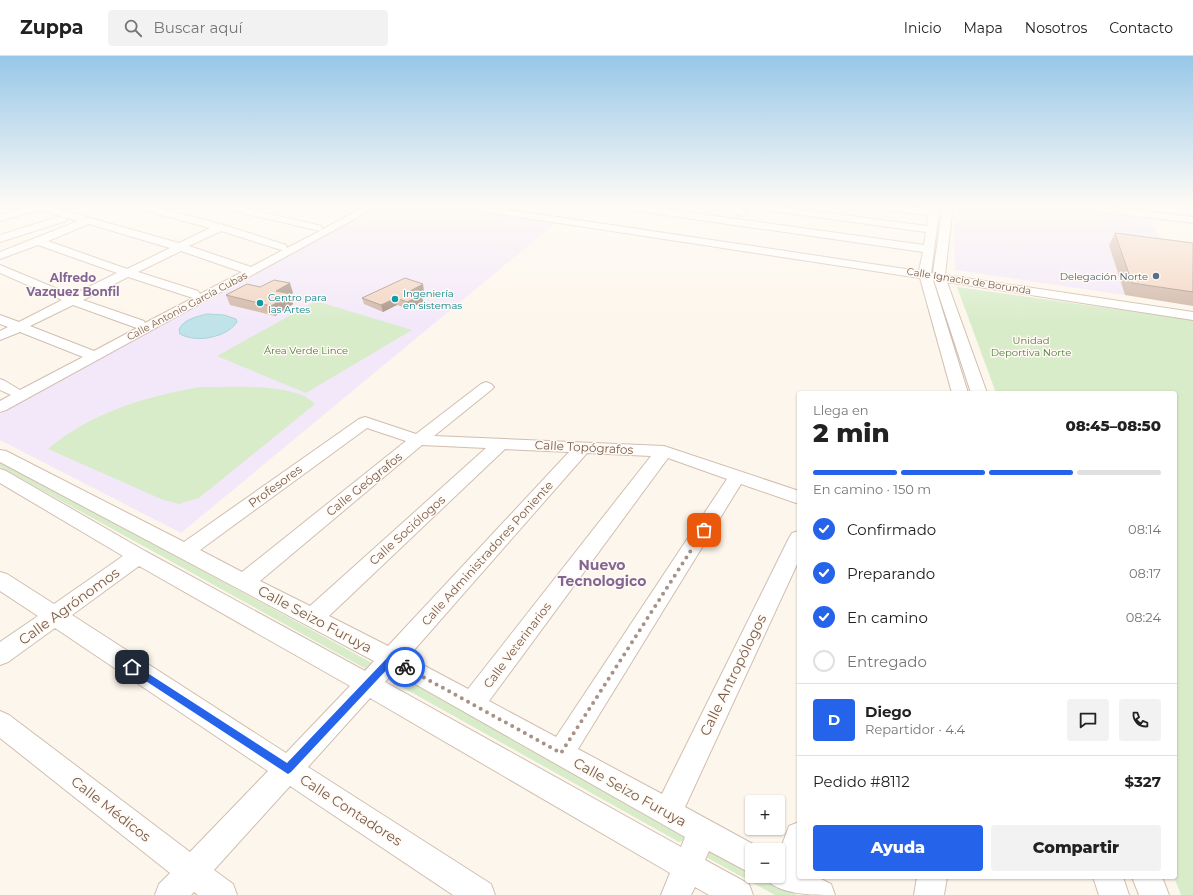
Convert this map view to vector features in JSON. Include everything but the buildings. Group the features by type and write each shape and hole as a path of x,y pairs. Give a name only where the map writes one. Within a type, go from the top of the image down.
{"street":[{"path":"0,256 30,244"},
{"path":"47,244 128,273 194,294"},
{"path":"171,244 246,269"},
{"path":"0,336 186,244"},
{"path":"273,244 282,247"},
{"name":"Calle Antonio García Cubas","path":"4,391 90,354 246,269 287,244"},
{"name":"Calle Antonio García Cubas","path":"0,407 139,324 194,294 295,244"},
{"name":"Calle Ignacio de Borunda","path":"746,244 1193,311"},
{"path":"905,244 928,249"},
{"path":"929,244 925,272 959,391"},
{"path":"943,244 939,274 978,391"},
{"path":"0,269 72,300 139,324"},
{"name":"Calle Ignacio de Borunda","path":"939,274 1193,316"},
{"path":"0,319 90,354"},
{"name":"Calle Geógrafos","path":"244,582 418,440 486,387"},
{"name":"Calle Topógrafos","path":"365,422 418,440 664,451 797,497"},
{"name":"Profesores","path":"185,551 365,422"},
{"name":"Calle Sociólogos","path":"312,618 502,443"},
{"name":"Calle Administradores Poniente","path":"170,895 391,659 583,447"},
{"name":"Calle Veterinarios","path":"472,704 664,451"},
{"name":"Calle Seizo Furuya","path":"0,455 391,659 745,855"},
{"path":"0,476 138,556 367,684 738,895"},
{"path":"561,753 737,477"},
{"name":"Calle Antropólogos","path":"668,812 797,542"},
{"name":"Calle Agrónomos","path":"0,655 138,556"},
{"name":"Calle Contadores","path":"0,580 480,895"},
{"name":"Calle Médicos","path":"0,723 222,895"},
{"path":"676,895 702,832"},
{"path":"785,868 797,841"},
{"path":"785,877 820,895"},
{"path":"929,895 932,879"},
{"path":"1109,879 1114,895"},
{"path":"1148,879 1154,895"}],"shaded area":[{"path":"308,244 530,244 181,533 0,440 0,414"},
{"path":"954,244 1164,244 1168,252 1110,245 1125,295 955,270"}],"green space":[{"name":"Unidad Deportiva Norte","path":"957,287 1193,320 1193,895 1181,895 1175,879 1177,879 1177,391 995,391"},
{"name":"Área Verde Lince","path":"316,301 412,330 306,393 217,356"},
{"path":"200,387 252,387 278,389 291,391 302,395 315,404 199,498 179,504 161,499 48,449 82,425 120,408 139,401"},
{"path":"0,460 372,663 372,667 366,669 0,467"},
{"path":"393,670 684,832 687,839 679,842 386,678"},
{"path":"709,847 745,866 745,878 706,857 702,850"},
{"path":"753,883 775,883 797,895 775,895"}],"water":[{"path":"207,314 224,315 236,319 237,322 226,332 210,337 194,338 180,334 179,330 187,321"}],"way so far":[{"path":"405,667 561,753 704,530"}],"place":[{"name":"Delegación Norte","path":"1156,276"},
{"name":"Ingeniería en sistemas","path":"395,299"},
{"name":"Centro para las Artes","path":"260,303"}],"district":[{"name":"Alfredo Vazquez Bonfil","path":"73,284"},
{"name":"Nuevo Tecnologico","path":"602,574"}],"route":[{"path":"132,667 288,769 391,659 405,667"}]}
